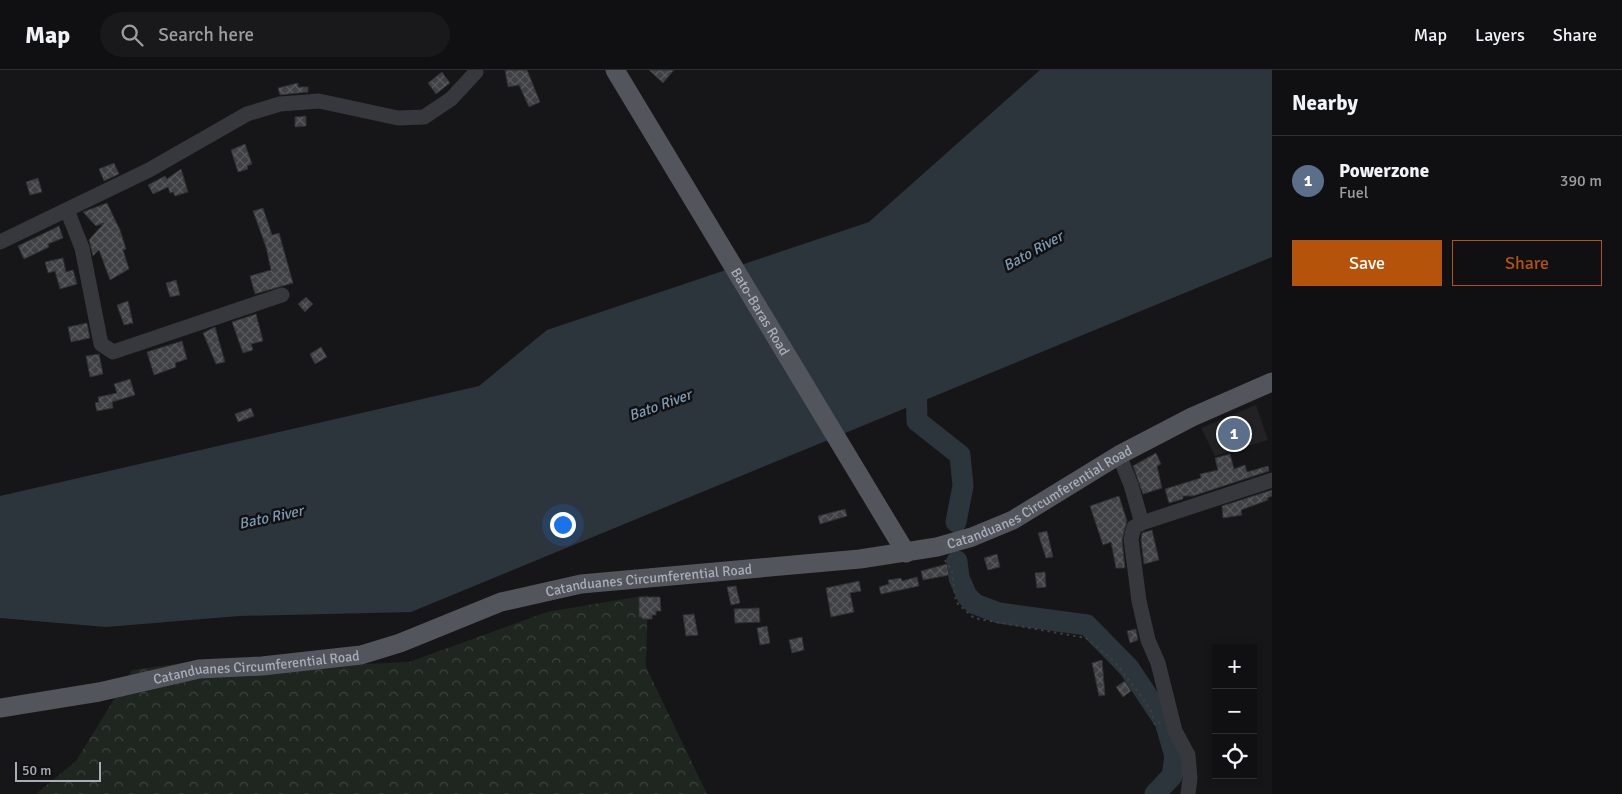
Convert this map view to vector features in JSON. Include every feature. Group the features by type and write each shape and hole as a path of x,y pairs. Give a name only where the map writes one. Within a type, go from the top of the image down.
{"main road":[{"name":"Bato-Baras Road","path":"615,70 906,553"},
{"name":"Catanduanes Circumferential Road","path":"0,708 99,692 199,669 262,666 361,655 400,643 501,602 581,584 906,553 937,547 972,537 1013,520 1119,455 1192,418 1272,382"}],"street":[{"path":"0,242 149,170 247,114 280,104 319,101 398,118 424,117 451,98 476,71"},
{"path":"67,210 82,248 101,344 113,352 282,295"},
{"path":"1119,455 1142,523"},
{"path":"1189,794 1188,755 1175,731 1158,663 1148,640 1139,601 1131,539 1134,527 1272,480"}],"path":[{"path":"937,547 952,571 956,602 974,618 1086,638 1119,668 1151,711 1155,725"}],"shaded area":[{"path":"1256,405 1268,440 1215,456 1201,428"}],"green space":[{"path":"648,595 646,667 707,794 36,794 76,761 132,670 205,660 367,664 409,662 547,612"}],"water":[{"name":"Bato River","path":"1040,70 1272,70 1272,257 411,612 239,616 106,627 0,618 0,496 479,386 547,330 869,222"}],"building":[{"path":"505,70 527,70 540,102 529,107 519,85 508,87"},
{"path":"649,70 674,70 663,83"},
{"path":"442,72 450,83 436,94 428,83"},
{"path":"298,83 298,87 308,87 308,92 280,95 278,88"},
{"path":"306,116 306,126 295,127 295,117"},
{"path":"245,144 252,164 247,166 248,169 238,172 231,150"},
{"path":"114,163 119,174 104,181 99,169"},
{"path":"181,169 188,192 175,196 173,192 170,193 168,187 153,194 148,185 165,176 167,179"},
{"path":"38,178 42,192 30,195 26,182"},
{"path":"107,203 120,230 126,249 123,250 129,269 110,280 99,250 93,256 89,240 104,223 96,226 83,212"},
{"path":"263,208 272,235 279,233 293,283 255,294 250,276 271,270 266,247 253,211"},
{"path":"59,226 63,238 48,244 49,247 24,259 18,246"},
{"path":"63,258 66,272 73,270 77,284 60,289 55,271 48,273 45,262"},
{"path":"176,280 180,295 170,297 166,283"},
{"path":"306,297 313,304 305,312 298,304"},
{"path":"128,301 133,323 124,325 117,305"},
{"path":"256,314 263,341 251,344 253,350 243,353 232,322"},
{"path":"87,323 90,338 71,342 68,327"},
{"path":"215,327 225,362 216,364 203,333"},
{"path":"182,341 187,359 175,363 176,367 154,375 147,352"},
{"path":"321,347 327,357 315,364 310,354"},
{"path":"99,354 103,374 90,377 86,356"},
{"path":"130,379 135,395 112,402 113,408 97,411 95,403 99,402 98,397 117,393 114,384"},
{"path":"251,408 254,416 238,422 235,414"},
{"path":"1238,423 1245,439 1229,445 1223,430"},
{"path":"1156,453 1161,464 1157,466 1162,488 1143,494 1133,466"},
{"path":"1230,454 1234,469 1245,465 1247,472 1268,466 1269,471 1193,496 1183,496 1183,499 1169,503 1165,489 1201,478 1200,474 1218,470 1215,458"},
{"path":"1272,490 1272,496 1267,498 1268,500 1241,510 1242,515 1223,518 1222,506"},
{"path":"1119,496 1127,521 1122,540 1125,568 1116,568 1111,542 1103,545 1090,506"},
{"path":"845,509 847,516 820,524 818,516"},
{"path":"1152,530 1159,560 1144,564 1142,533"},
{"path":"1047,531 1053,557 1046,558 1038,533"},
{"path":"997,554 1000,567 988,570 984,558"},
{"path":"947,564 949,575 923,580 921,571"},
{"path":"1045,572 1046,587 1037,588 1035,573"},
{"path":"917,577 919,586 881,594 879,587 889,584 888,580 901,578 902,581"},
{"path":"859,581 861,591 850,593 854,612 831,617 826,588"},
{"path":"736,586 740,603 731,605 727,587"},
{"path":"639,597 660,597 661,611 656,611 656,615 652,615 652,619 642,619 642,617 639,617"},
{"path":"759,608 760,622 735,623 734,609"},
{"path":"694,614 698,635 686,636 683,615"},
{"path":"767,626 770,643 760,645 757,628"},
{"path":"1136,629 1138,640 1130,643 1127,631"},
{"path":"802,637 804,650 792,653 789,640"},
{"path":"1102,660 1105,695 1099,696 1092,663"},
{"path":"1125,681 1131,691 1123,697 1116,687"}],"waterway":[{"path":"916,374 917,421 960,455 963,486 956,522"},
{"path":"957,561 959,578 967,596 975,604 999,613 1087,625 1129,668 1165,722 1175,756 1172,776 1155,794"}],"place":[{"name":"Powerzone","path":"1234,434"}]}
